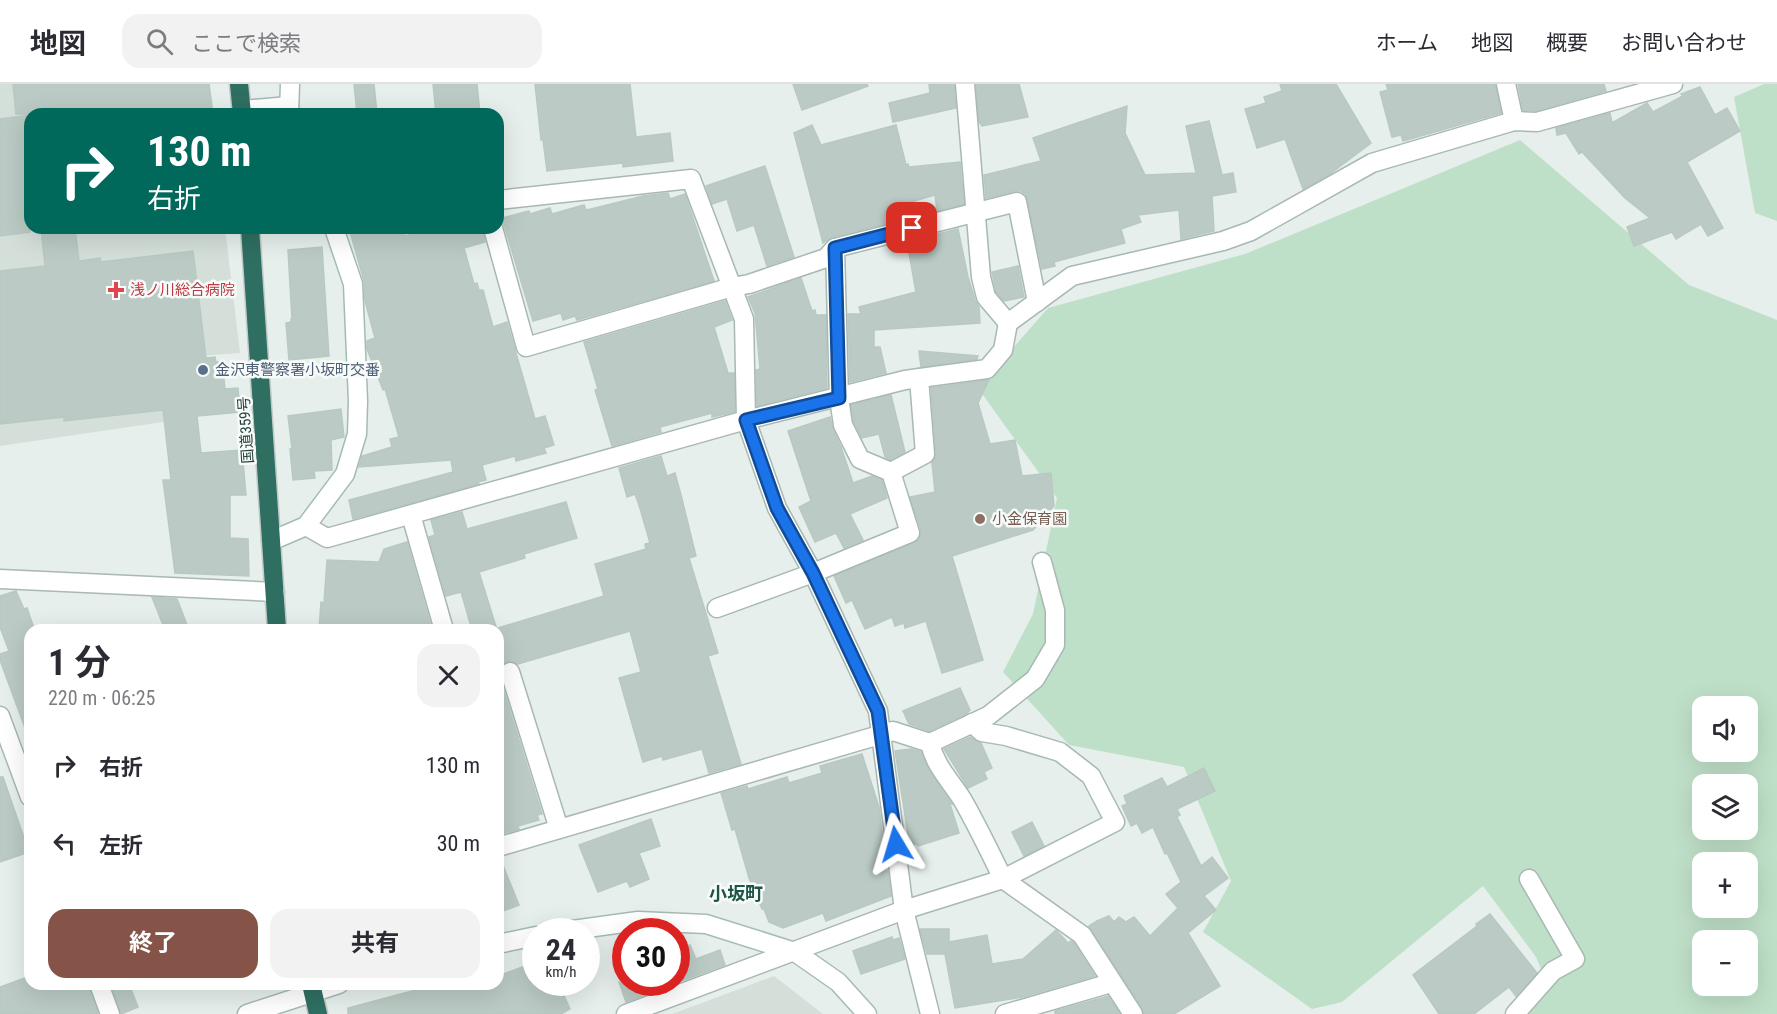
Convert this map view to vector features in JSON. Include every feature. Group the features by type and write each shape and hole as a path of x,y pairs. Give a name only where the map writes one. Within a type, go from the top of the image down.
{"highway":[{"path":"239,84 242,108"},
{"name":"国道359号","path":"250,234 277,624"},
{"path":"312,990 318,1014"}],"street":[{"path":"289,108 291,84"},
{"path":"965,84 981,277 986,297 1008,323"},
{"path":"1506,84 1514,121"},
{"path":"306,526 327,538 746,420 904,380 987,369 1003,350 1008,323 1072,276 1223,241 1251,231 1372,163 1514,121 1537,122 1673,84"},
{"path":"504,199 691,179 744,319 746,420 777,508 813,573 878,711 904,910 930,1014"},
{"path":"495,234 526,347 749,284 826,258 835,248 1017,202 1036,302"},
{"path":"272,541 306,526 345,474 357,434 358,401 353,284 336,234"},
{"path":"717,608 813,573 910,533 891,472 860,459 843,425 839,398 835,248"},
{"path":"891,472 925,454 919,378"},
{"path":"411,515 442,624"},
{"path":"504,845 893,731 930,743 988,716 1035,679 1055,645 1055,610 1042,562"},
{"path":"0,579 274,592"},
{"path":"510,672 559,829"},
{"path":"0,716 24,781"},
{"path":"626,1014 904,910 1003,879 1114,822 1091,776 1060,752 1006,736 982,732 972,723"},
{"path":"930,743 933,757 982,834 1003,879 1082,935 1133,1014"},
{"path":"1515,1014 1552,971 1575,959 1529,879"},
{"path":"600,926 638,921 706,924 795,952 838,982 867,1014"},
{"path":"504,943 522,939"},
{"path":"1005,1014 1026,1012 1111,983"},
{"path":"101,990 110,1014"},
{"path":"247,1014 307,990"}],"shaded area":[{"name":"浅ノ川総合病院","path":"0,84 208,84 66,108 24,108 24,234 226,234 240,353 185,357 190,418 0,446"},
{"path":"774,976 823,1014 672,1014"}],"green space":[{"path":"1764,84 1777,84 1777,221 1755,213 1734,97"},
{"path":"1520,140 1689,285 1777,320 1777,1014 1526,1014 1549,988 1536,957 1483,886 1342,1002 1312,1009 1203,932 1231,881 1184,767 1069,745 1003,672 1033,614 1057,498 978,388 1048,308 1245,254"}],"building":[{"path":"13,84 209,84 212,108 24,108 24,114 16,114"},
{"path":"354,84 374,84 376,108 356,108"},
{"path":"433,84 477,84 479,108 435,108"},
{"path":"535,84 630,84 636,137 670,133 673,161 623,167 623,163 547,171"},
{"path":"793,84 867,84 868,86 802,110"},
{"path":"929,84 954,84 956,108 893,122 889,103 930,93"},
{"path":"976,84 1019,84 1028,117 982,126 979,122"},
{"path":"1280,84 1336,84 1371,143 1331,173 1303,189 1285,139 1257,148 1245,109 1266,103 1264,97 1282,91"},
{"path":"1386,84 1495,84 1501,113 1403,141 1401,135 1392,137 1380,92 1388,90"},
{"path":"1518,84 1604,84 1606,91 1536,111 1523,110"},
{"path":"1700,87 1715,115 1727,108 1740,131 1687,162 1723,228 1708,236 1701,224 1676,239 1672,232 1634,246 1627,227 1650,218 1625,198 1582,152 1579,154 1566,133 1557,135 1556,128 1610,113 1612,123 1647,103 1653,112 1683,96 1681,94"},
{"path":"1127,106 1125,133 1145,175 1196,173 1186,126 1209,121 1222,175 1233,173 1236,192 1212,196 1214,231 1181,239 1179,210 1138,215 1141,222 1121,229 1125,243 1054,262 1055,266 1042,269 1026,195 1021,191 1015,191 986,198 984,175 1041,161 1033,138"},
{"path":"24,116 24,233 0,236 0,119"},
{"path":"812,125 821,145 896,125 906,165 908,164 909,167 960,162 964,204 937,211 935,195 893,207 897,221 832,237 823,243 794,133"},
{"path":"765,166 794,257 767,266 754,225 737,231 727,199 712,204 706,186"},
{"path":"668,193 670,199 685,194 714,281 577,320 575,316 563,320 561,313 533,321 504,225 504,217 529,211 530,214 550,208 552,214 584,205 586,210 643,196"},
{"path":"958,229 968,277 979,307 980,323 874,330 874,347 880,347 886,373 850,382 848,314 861,314 859,307 916,292 907,242"},
{"path":"42,234 76,234 79,261 100,258 101,262 193,251 206,358 215,357 216,362 222,362 225,389 238,388 240,412 197,416 201,453 242,450 246,495 230,495 230,538 248,539 249,576 175,573 163,480 171,480 163,410 64,421 64,417 0,424 0,271 45,266"},
{"path":"351,234 404,234 405,236 412,234 483,234 485,242 464,248 474,284 477,283 479,290 483,290 493,327 507,322 535,419 545,416 554,445 544,448 546,453 516,461 515,456 482,465 486,480 478,482 479,484 353,519 349,500 453,472 451,460 359,467 362,456 392,447 390,439 399,437 385,389 383,390 367,349 367,341 375,338 365,301 364,281"},
{"path":"322,247 329,356 289,360 286,323 291,322 292,319 288,250"},
{"path":"1018,266 1024,297 1004,301 996,292 992,272"},
{"path":"801,278 812,311 815,310 816,315 826,315 827,388 757,406 756,370 760,369 755,313 748,297"},
{"path":"725,301 732,320 714,327 728,373 734,373 735,412 712,417 712,413 660,427 661,432 612,446 595,390 598,389 584,342"},
{"path":"919,351 978,356 977,359 921,367"},
{"path":"989,380 978,403 990,444 1015,440 1022,476 1051,473 1054,506 1033,530 952,556 983,660 942,673 926,621 905,628 904,623 895,626 892,617 865,629 852,600 846,603 834,576 919,540 921,530 910,497 935,492 932,463 936,453 931,388"},
{"path":"891,395 905,452 890,460 885,457 879,434 862,438 854,422 851,405"},
{"path":"341,409 344,437 331,440 332,470 314,471 315,478 293,480 288,416"},
{"path":"830,417 853,483 872,476 882,480 887,498 850,514 863,540 844,548 836,533 815,542 799,507 811,501 788,431"},
{"path":"661,456 667,476 675,473 696,556 689,558 718,653 708,656 741,764 709,773 702,749 663,760 662,756 643,762 619,678 641,672 630,631 518,664 507,661 504,664 504,626 604,596 595,564 646,549 645,544 650,543 635,494 627,497 619,468"},
{"path":"566,502 577,538 524,554 525,558 479,572 495,624 470,624 461,592 446,596 429,537 435,535 431,520 462,512 467,529"},
{"path":"407,542 430,624 319,624 321,602 324,603 327,560 379,562 384,549"},
{"path":"16,591 24,609 27,608 33,624 24,624 24,725 0,660 0,654 9,651 0,627 0,596"},
{"path":"152,597 177,599 187,624 163,624"},
{"path":"960,688 970,710 966,714 929,731 909,724 903,711"},
{"path":"504,691 542,814 537,815 539,820 518,826 519,829 504,833"},
{"path":"970,737 981,743 992,768 984,772 987,779 968,788 944,749"},
{"path":"911,749 921,752 930,772 952,804 950,804 959,833 918,846 909,841 895,751"},
{"path":"862,754 879,807 884,847 879,848 888,873 891,896 826,921 823,913 783,928 769,922 749,878 735,829 732,830 721,793 747,786 748,789 787,777 789,783 822,773 820,766"},
{"path":"1204,768 1215,791 1177,809 1180,815 1177,817 1201,866 1212,857 1228,878 1204,896 1216,910 1188,933 1220,986 1174,1014 1144,1014 1089,926 1109,916 1114,922 1119,917 1126,922 1134,917 1150,936 1178,908 1166,894 1181,882 1153,827 1142,833 1137,823 1131,826 1122,806 1127,804 1124,796 1162,778 1167,787"},
{"path":"0,777 3,777 24,838 24,854 0,862"},
{"path":"651,819 660,846 639,853 649,879 630,887 627,881 598,892 579,845"},
{"path":"1032,822 1044,846 1024,856 1012,832"},
{"path":"504,868 519,905 504,911"},
{"path":"1490,914 1537,973 1516,996 1509,987 1474,1014 1439,1014 1413,975"},
{"path":"920,929 949,929 949,942 987,935 992,964 1023,959 1056,930 1068,943 1071,941 1074,943 1095,976 1022,997 955,1008 945,954 927,954"},
{"path":"892,937 893,940 899,938 905,959 861,974 853,951"},
{"path":"690,945 696,959 720,950 725,965 690,978"},
{"path":"522,967 522,996 564,996 570,1009 561,1014 348,1014 348,1008 416,990 504,990 504,974"},
{"path":"24,978 24,990 90,990 98,1014 0,1014 0,987"},
{"path":"113,990 131,990 138,1007 121,1014"},
{"path":"624,996 642,996 626,1002"},
{"path":"1108,996 1120,1014 1055,1014 1055,1011"}],"place":[{"name":"浅ノ川総合病院","path":"116,290"},
{"name":"金沢東警察署小坂町交番","path":"203,370"},
{"name":"小金保育園","path":"980,519"}],"district":[{"name":"小坂町","path":"736,894"}],"route":[{"path":"896,844 878,711 813,573 777,508 746,420 839,398 835,248 912,228"}]}
